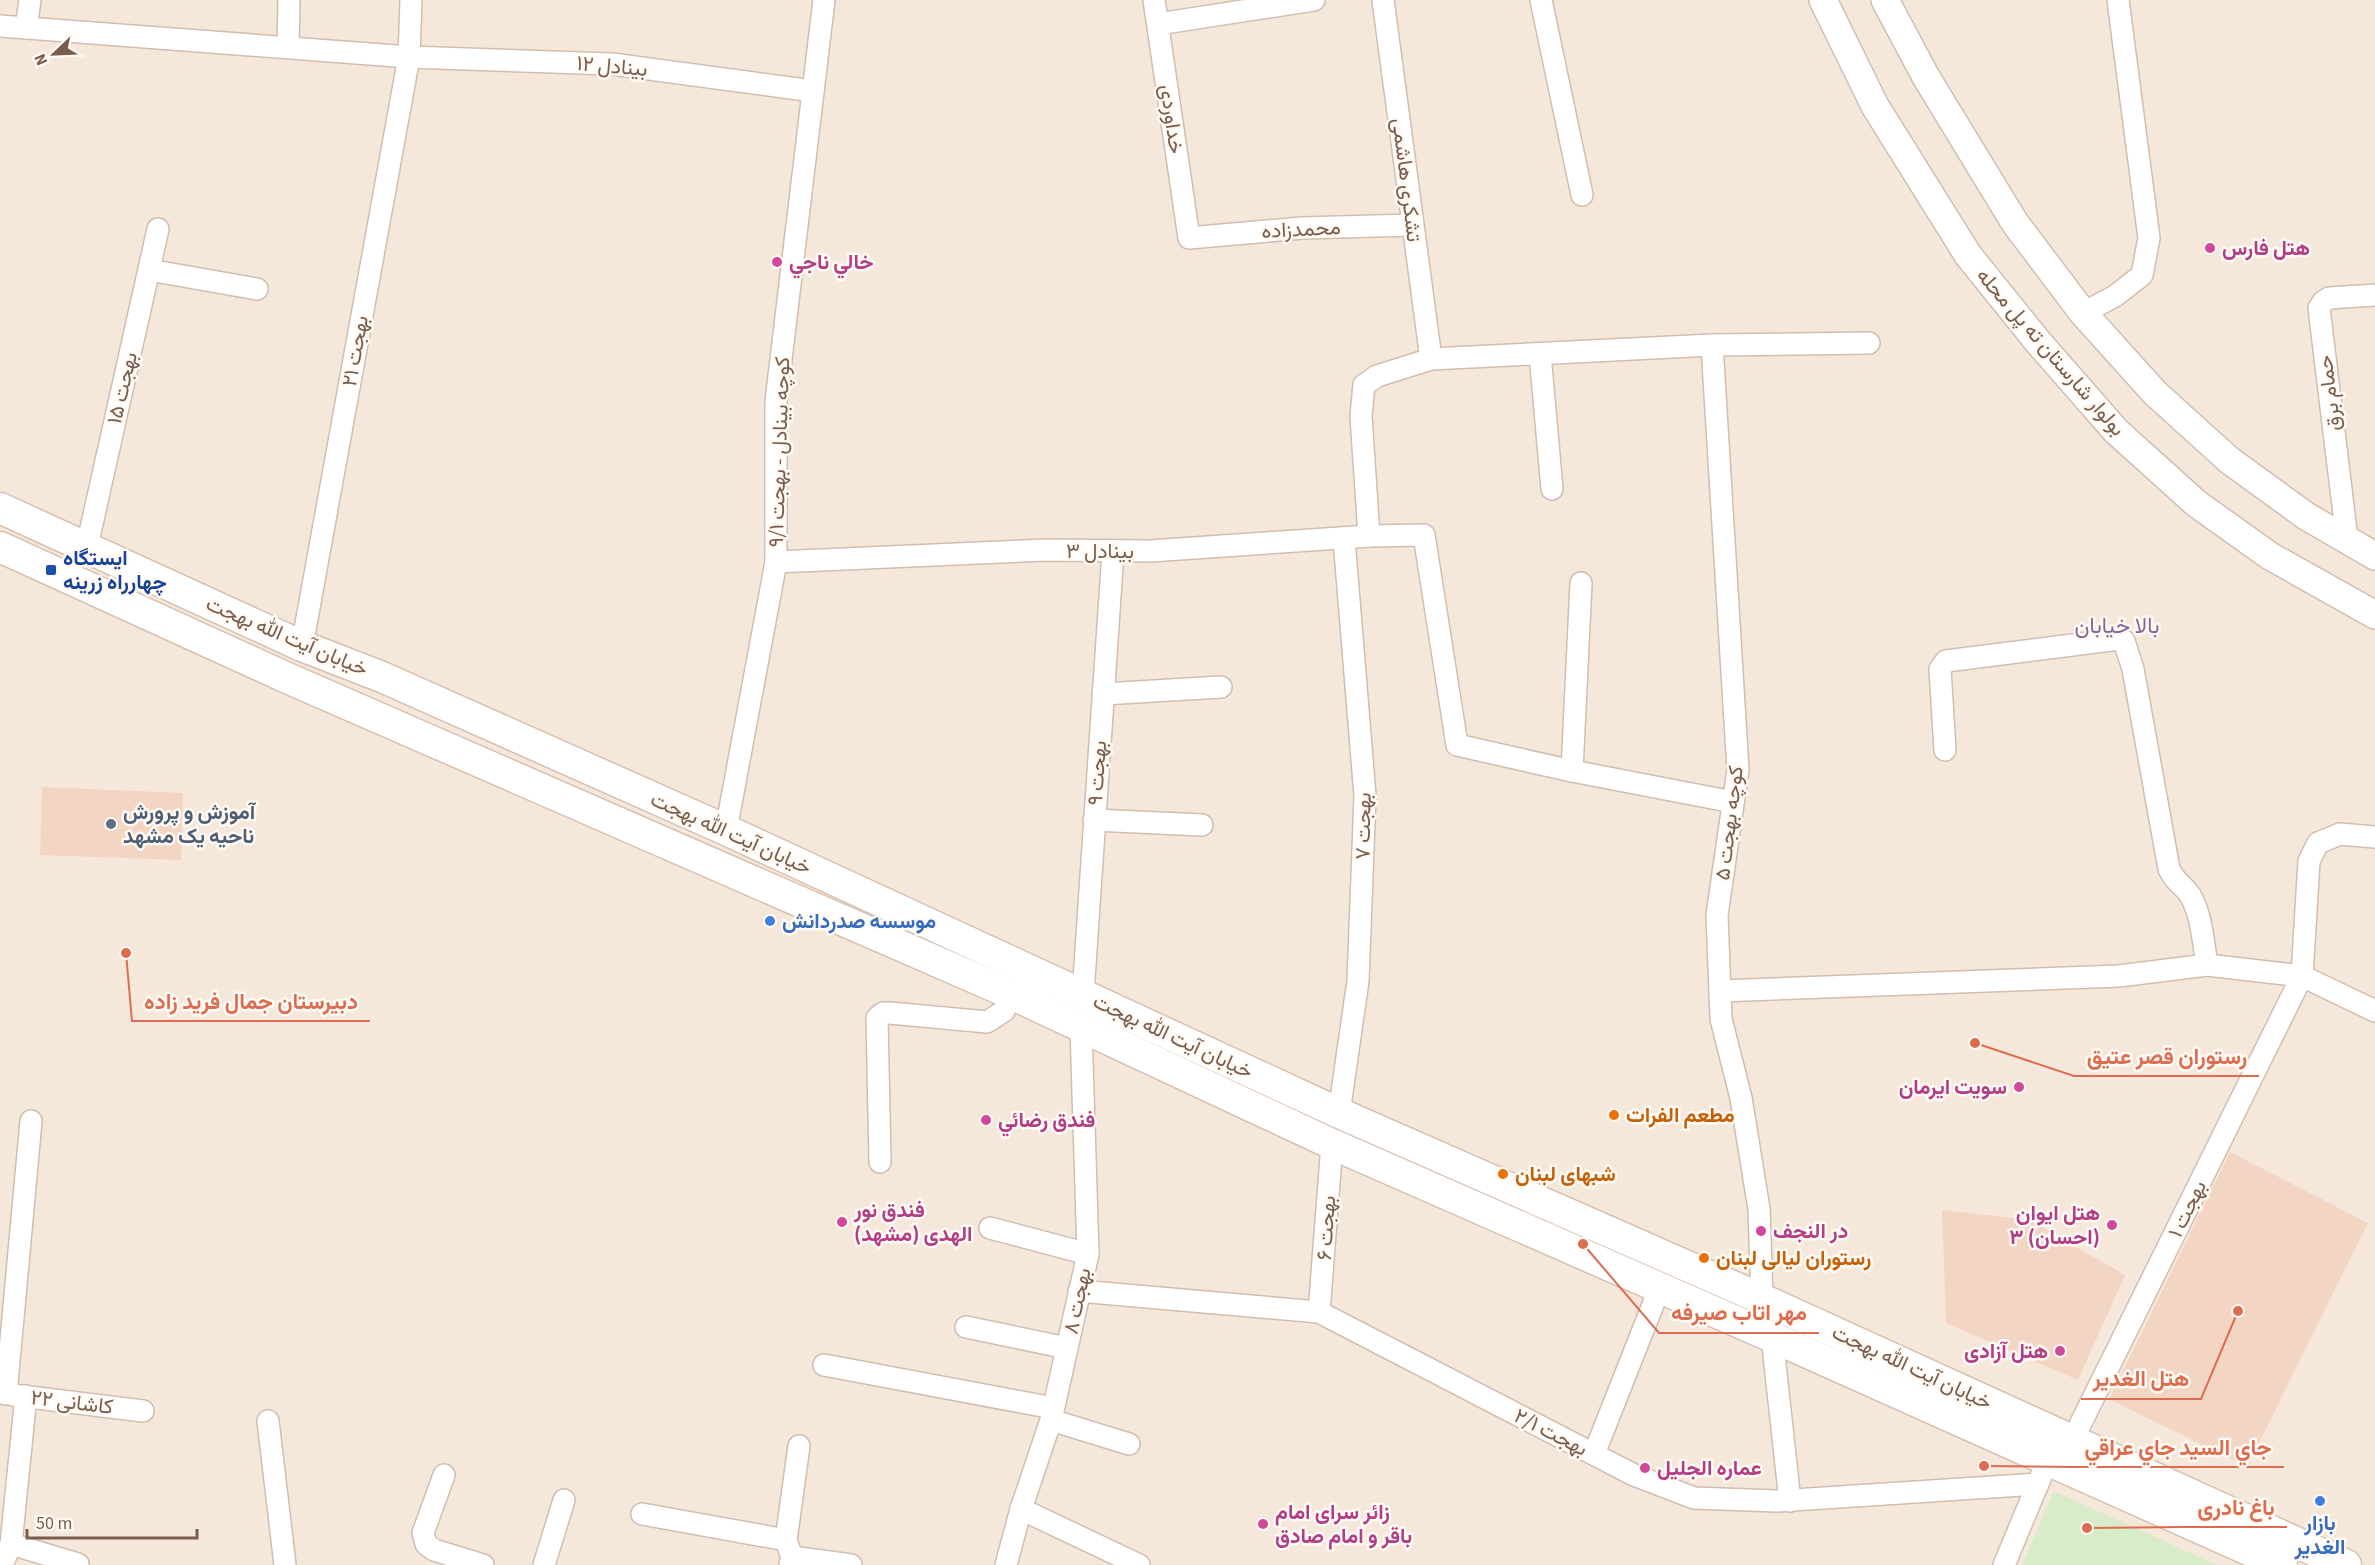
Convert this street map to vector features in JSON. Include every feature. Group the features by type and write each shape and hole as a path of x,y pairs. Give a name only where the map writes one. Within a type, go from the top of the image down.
{"main road":[{"name":"خیابان آیت الله بهجت","path":"0,508 302,646 382,677 726,830 1339,1113 1762,1299 2346,1565"},
{"name":"خیابان آیت الله بهجت","path":"0,547 285,677 1009,993 1332,1144 1772,1337 2042,1472 2282,1565"}],"street":[{"path":"26,28 30,0"},
{"path":"288,47 289,0"},
{"name":"بهجت ۲۱","path":"302,646 409,57 411,0"},
{"name":"کوچه بینادل - بهجت ۹/۱","path":"726,830 776,562 776,401 824,0"},
{"name":"خداوردی","path":"1154,0 1189,238"},
{"path":"1158,24 1314,0"},
{"name":"تشکری هاشمی","path":"1383,0 1431,360"},
{"path":"1541,0 1582,195"},
{"name":"بولوار شارستان ته پل محله","path":"1823,0 1875,106 1968,255 2039,343 2116,431 2197,504 2270,556 2375,615"},
{"path":"1885,0 1926,77 2015,224 2083,313 2155,393 2229,460 2306,516 2375,556"},
{"path":"2083,313 2115,296 2142,275 2149,238 2118,0"},
{"name":"بینادل ۱۲","path":"0,26 409,57 612,64 813,91"},
{"name":"محمدزاده","path":"1189,238 1302,228 1412,225"},
{"name":"بهجت ۱۵","path":"87,546 158,229"},
{"path":"149,270 257,289"},
{"name":"حمام برق","path":"2347,539 2319,308 2329,298 2375,295"},
{"path":"1370,536 1361,416 1364,385 1377,376 1431,360 1712,345 1869,343"},
{"name":"کوچه بهجت ۵","path":"1712,345 1738,770 1717,915 1721,1019 1741,1098 1759,1209 1762,1299"},
{"path":"1540,354 1552,489"},
{"name":"بینادل ۳","path":"776,562 1045,550 1113,552 1370,536 1424,535 1456,745 1572,771"},
{"name":"بهجت ۷","path":"1339,1113 1358,981 1365,795 1344,539"},
{"name":"بهجت ۹","path":"1083,994 1113,552"},
{"path":"1581,583 1572,771 1733,802"},
{"path":"1945,750 1940,669 1946,661 2108,640 2124,640 2133,669 2169,869 2175,881 2189,892 2197,909 2207,965"},
{"path":"1103,694 1221,687"},
{"path":"1094,819 1202,825"},
{"path":"2302,976 2308,861 2318,843 2340,834 2375,837"},
{"path":"1720,991 2119,976 2207,965 2302,976 2375,1011"},
{"name":"بهجت ۱","path":"2073,1441 2302,976"},
{"path":"880,1162 878,1018 883,1013 890,1013 987,1022 1004,1011 1009,993"},
{"name":"بهجت ۸","path":"1006,1565 1052,1414 1088,1254 1081,1028"},
{"path":"2,1565 11,1544 11,1394 31,1121"},
{"name":"بهجت ۶","path":"1319,1312 1332,1144"},
{"path":"990,1228 1088,1254"},
{"path":"1594,1454 1660,1287"},
{"name":"بهجت ۲/۱","path":"1079,1291 1319,1312 1634,1475 1694,1498 1790,1501 2042,1472"},
{"path":"966,1327 1067,1348"},
{"path":"1772,1337 1790,1501"},
{"path":"824,1365 1052,1414 1129,1444"},
{"name":"کاشانی ۲۲","path":"11,1394 144,1411"},
{"path":"268,1421 285,1565"},
{"path":"789,1554 799,1446"},
{"path":"2004,1565 2042,1472"},
{"path":"444,1475 423,1533 426,1544 434,1550 483,1565"},
{"path":"544,1565 564,1500"},
{"path":"1022,1509 1139,1565"},
{"path":"642,1514 789,1554 851,1565"},
{"path":"11,1544 78,1564"}],"shaded area":[{"path":"0,0 2375,0 2375,1565 0,1565"}],"green space":[{"path":"2054,1491 2217,1565 2022,1565"}],"building":[{"name":"آموزش و پرورش ناحیه یک مشهد","path":"42,787 183,793 181,860 40,855"},
{"path":"2230,1152 2368,1223 2247,1467 2109,1399"},
{"path":"1942,1210 2030,1220 2125,1275 2078,1380 1946,1323"}],"place":[{"name":"هتل فارس","path":"2210,248"},
{"name":"خالي ناجي","path":"777,262"},
{"name":"ایستگاه چهارراه زرینه","path":"51,570"},
{"name":"آموزش و پرورش ناحیه یک مشهد","path":"111,824"},
{"name":"موسسه صدردانش","path":"770,921"},
{"name":"دبیرستان جمال فرید زاده","path":"126,953"},
{"name":"رستوران قصر عتیق","path":"1975,1043"},
{"name":"سویت ایرمان","path":"2019,1087"},
{"name":"مطعم الفرات","path":"1614,1115"},
{"name":"فندق رضائي","path":"986,1120"},
{"name":"شبهای لبنان","path":"1503,1174"},
{"name":"فندق نور الهدى (مشهد)","path":"842,1222"},
{"name":"هتل ایوان ۳ (احسان)","path":"2112,1225"},
{"name":"در النجف","path":"1761,1231"},
{"name":"مهر اتاب صيرفه","path":"1583,1244"},
{"name":"رستوران لیالی لبنان","path":"1704,1258"},
{"name":"هتل الغدیر","path":"2238,1311"},
{"name":"هتل آزادی","path":"2060,1351"},
{"name":"جاي السيد جاي عراقي","path":"1984,1466"},
{"name":"عماره الجلیل","path":"1645,1468"},
{"name":"بازار الغدير","path":"2320,1501"},
{"name":"زائر سرای امام باقر و امام صادق","path":"1263,1524"},
{"name":"باغ نادری","path":"2087,1528"}],"district":[{"name":"بالا خیابان","path":"2117,626"}]}
